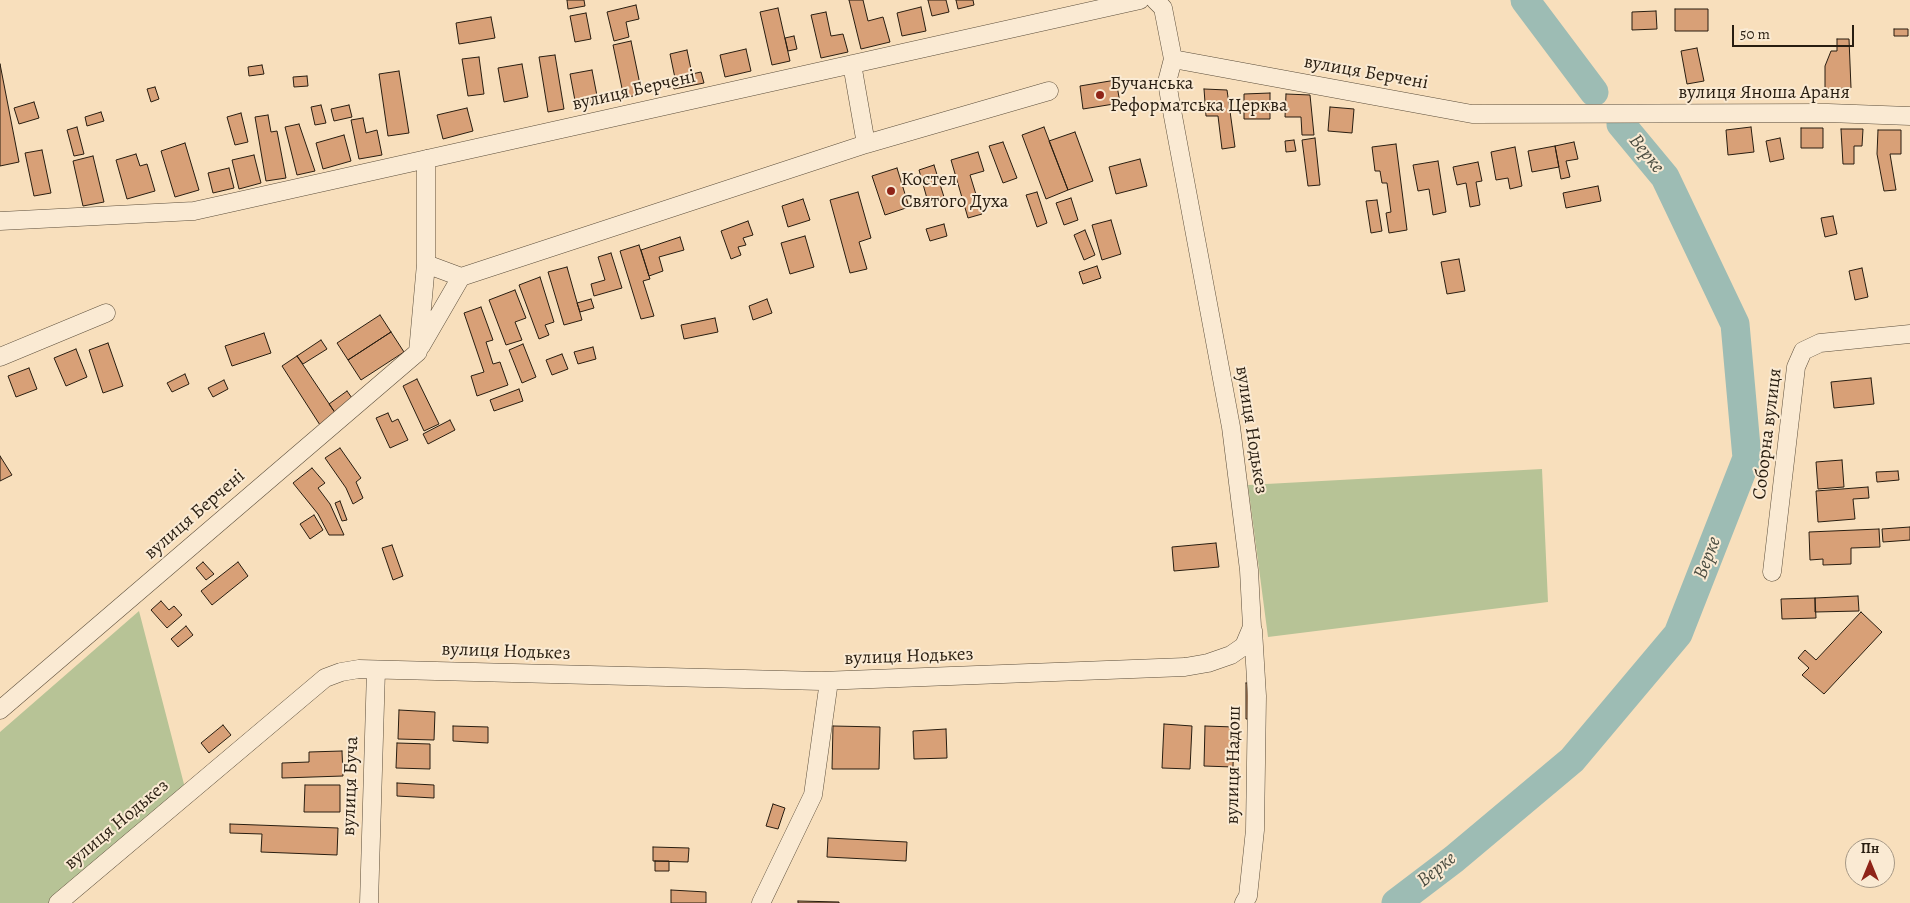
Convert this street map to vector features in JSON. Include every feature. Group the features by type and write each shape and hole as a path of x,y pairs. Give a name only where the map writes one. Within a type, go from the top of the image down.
{"street":[{"name":"вулиця Берчені","path":"0,221 194,211 1140,0"},
{"path":"1154,0 1163,8 1173,59"},
{"name":"вулиця Берчені","path":"1173,59 1472,114 1617,113"},
{"name":"вулиця Нодькез","path":"58,903 325,678 358,669 829,681 1185,667 1208,663 1231,655 1244,646 1252,627 1249,570 1232,427 1167,82 1173,59"},
{"path":"852,64 866,144"},
{"path":"426,264 461,277 866,144 1049,91"},
{"name":"вулиця Яноша Араня","path":"1617,113 1828,113 1910,116"},
{"path":"418,352 426,264 426,160"},
{"name":"вулиця Берчені","path":"0,710 418,352 461,277"},
{"path":"0,357 106,313"},
{"name":"Соборна вулиця","path":"1772,572 1796,367 1804,351 1820,343 1910,334"},
{"name":"вулиця Надош","path":"1244,903 1248,896 1255,830 1257,696 1252,627"},
{"name":"вулиця Буча","path":"369,903 376,670"},
{"path":"761,903 812,795 829,681"}],"green space":[{"path":"1542,469 1548,602 1268,637 1248,485"},
{"path":"139,611 185,788 49,903 0,903 0,732"}],"building":[{"path":"567,0 584,0 585,6 568,9"},
{"path":"849,0 863,0 868,21 883,17 890,42 861,49"},
{"path":"928,0 946,0 949,12 932,16"},
{"path":"956,0 973,0 974,5 958,9"},
{"path":"636,5 639,19 626,22 629,37 614,41 607,12"},
{"path":"921,7 926,31 902,36 897,13"},
{"path":"778,8 790,61 772,65 760,12"},
{"path":"1675,9 1708,9 1708,31 1675,31"},
{"path":"1656,11 1657,29 1632,30 1632,12"},
{"path":"826,12 831,36 843,34 848,52 821,58 811,15"},
{"path":"586,13 591,39 575,42 570,16"},
{"path":"491,17 495,38 459,44 456,23"},
{"path":"1894,29 1908,29 1908,36 1894,36"},
{"path":"794,36 797,49 788,51 785,38"},
{"path":"1837,39 1849,39 1851,88 1825,89 1825,66 1831,51 1837,51"},
{"path":"631,41 642,94 624,98 613,45"},
{"path":"1697,48 1704,81 1687,84 1681,51"},
{"path":"746,49 751,71 725,77 720,55"},
{"path":"687,50 692,74 701,72 704,83 674,89 672,79 675,78 670,54"},
{"path":"555,55 564,109 548,112 539,57"},
{"path":"479,57 484,94 468,96 462,59"},
{"path":"0,64 19,162 0,166"},
{"path":"522,64 528,97 504,102 498,68"},
{"path":"262,65 264,74 249,76 248,67"},
{"path":"592,70 598,101 576,106 570,74"},
{"path":"399,71 409,133 388,136 379,74"},
{"path":"307,76 308,86 294,87 293,77"},
{"name":"Бучанська Реформатська Церква","path":"1116,80 1120,103 1083,109 1080,86"},
{"path":"155,87 159,99 151,102 147,89"},
{"path":"1204,89 1227,90 1235,147 1222,149 1218,116 1206,116"},
{"path":"1270,93 1270,119 1244,119 1244,94"},
{"path":"1286,94 1310,95 1314,135 1302,135 1301,117 1285,117"},
{"path":"34,102 39,118 19,124 14,108"},
{"path":"321,105 326,123 315,125 311,107"},
{"path":"349,105 352,117 334,121 331,109"},
{"path":"1330,107 1354,109 1352,133 1328,131"},
{"path":"467,108 473,131 443,139 437,115"},
{"path":"101,112 104,121 87,126 85,117"},
{"path":"241,113 248,142 235,145 227,117"},
{"path":"268,115 271,132 277,131 286,178 266,181 255,117"},
{"path":"363,118 366,133 377,130 382,155 359,159 351,120"},
{"path":"299,124 315,171 297,175 285,127"},
{"path":"77,127 84,154 74,156 67,130"},
{"path":"1044,127 1068,190 1046,199 1022,135"},
{"path":"1751,127 1754,152 1728,155 1726,130"},
{"path":"1801,128 1823,128 1823,148 1801,148"},
{"path":"1841,129 1863,129 1862,146 1854,146 1854,164 1843,164"},
{"path":"1878,130 1901,130 1901,154 1890,154 1896,190 1884,191 1877,154"},
{"path":"1075,132 1093,181 1068,190 1049,141"},
{"path":"344,135 351,161 323,169 316,143"},
{"path":"1315,138 1320,185 1308,186 1302,140"},
{"path":"1780,138 1784,159 1770,162 1766,141"},
{"path":"1294,140 1296,151 1286,152 1285,141"},
{"path":"1003,142 1017,178 1003,183 989,146"},
{"path":"1574,142 1578,159 1566,161 1570,177 1561,179 1555,146"},
{"path":"185,143 199,190 175,197 161,151"},
{"path":"1396,144 1407,230 1389,233 1386,213 1391,212 1387,183 1382,183 1380,171 1375,171 1372,147"},
{"path":"1555,146 1559,167 1532,172 1528,151"},
{"path":"1515,147 1522,186 1510,189 1508,178 1496,180 1491,152"},
{"path":"42,150 51,193 34,196 25,153"},
{"path":"978,152 984,171 970,175 982,214 968,218 951,160"},
{"path":"136,154 140,166 147,164 155,191 127,199 116,160"},
{"path":"254,155 261,183 239,189 232,160"},
{"path":"93,156 104,202 83,206 73,161"},
{"path":"1140,159 1147,186 1116,194 1109,167"},
{"path":"1438,161 1446,212 1433,215 1429,189 1418,191 1413,165"},
{"path":"1478,162 1482,181 1476,182 1480,205 1470,207 1466,183 1457,185 1453,167"},
{"path":"934,165 944,197 928,202 919,170"},
{"path":"229,168 234,188 213,193 208,173"},
{"name":"Костел Святого Духа","path":"897,168 909,207 885,215 872,176"},
{"path":"1598,186 1601,201 1566,208 1563,193"},
{"path":"858,192 871,238 859,242 867,269 850,273 830,200"},
{"path":"1037,192 1047,223 1037,227 1026,195"},
{"path":"1071,198 1078,220 1064,225 1056,203"},
{"path":"803,199 810,220 788,227 782,206"},
{"path":"1377,200 1382,231 1371,233 1366,201"},
{"path":"1833,216 1837,234 1825,237 1821,218"},
{"path":"1111,220 1121,254 1102,260 1092,225"},
{"path":"748,221 753,235 743,238 746,245 738,247 741,255 731,259 721,231"},
{"path":"944,224 947,236 930,241 926,229"},
{"path":"1085,230 1095,255 1084,260 1074,235"},
{"path":"805,236 814,267 790,274 781,243"},
{"path":"680,237 684,250 659,257 663,271 649,276 641,250"},
{"path":"639,245 650,279 643,281 654,316 641,319 620,251"},
{"path":"611,253 622,288 594,296 591,284 605,280 598,257"},
{"path":"1459,259 1465,291 1447,294 1441,262"},
{"path":"1097,266 1101,278 1083,284 1079,272"},
{"path":"567,267 582,320 564,325 548,272"},
{"path":"1862,268 1868,297 1855,300 1849,271"},
{"path":"540,277 554,322 545,325 549,335 539,339 519,285"},
{"path":"515,290 526,318 515,322 522,340 506,345 489,300"},
{"path":"591,299 594,308 580,312 577,303"},
{"path":"767,299 772,313 753,320 749,306"},
{"path":"481,307 493,340 486,342 493,364 500,362 508,385 477,396 471,376 484,372 464,313"},
{"path":"380,315 391,332 348,360 337,343"},
{"path":"715,318 718,332 684,339 681,325"},
{"path":"391,332 404,352 361,380 348,360"},
{"path":"264,333 271,353 232,366 225,346"},
{"path":"321,340 327,349 303,364 297,356"},
{"path":"108,343 123,386 103,393 89,350"},
{"path":"523,344 536,377 522,383 509,350"},
{"path":"593,347 596,359 578,364 574,352"},
{"path":"76,349 87,377 66,386 54,358"},
{"path":"562,354 568,369 552,375 546,360"},
{"path":"297,356 336,414 320,425 282,366"},
{"path":"29,368 37,389 16,397 8,376"},
{"path":"185,374 189,384 172,392 167,383"},
{"path":"1871,378 1874,404 1834,408 1831,382"},
{"path":"417,379 439,424 424,431 403,386"},
{"path":"224,380 228,389 213,397 208,388"},
{"path":"519,389 523,401 494,411 490,400"},
{"path":"347,391 352,398 336,414 329,404"},
{"path":"388,413 392,422 398,419 408,440 390,448 376,418"},
{"path":"450,420 455,430 428,444 423,434"},
{"path":"340,448 361,478 356,482 363,498 353,504 346,488 325,458"},
{"path":"0,456 12,475 0,481"},
{"path":"1842,460 1844,487 1818,489 1816,462"},
{"path":"312,468 325,483 318,488 330,504 344,535 329,535 318,514 293,483"},
{"path":"1898,471 1899,480 1877,482 1876,472"},
{"path":"1868,487 1869,498 1853,499 1855,519 1818,522 1816,491"},
{"path":"340,501 347,520 342,521 335,503"},
{"path":"314,515 323,530 310,539 300,524"},
{"path":"1910,527 1910,540 1883,542 1882,529"},
{"path":"1879,529 1880,547 1851,548 1851,564 1823,565 1823,559 1810,560 1809,532"},
{"path":"1216,543 1219,567 1174,571 1172,547"},
{"path":"392,545 403,576 393,580 382,548"},
{"path":"203,562 214,574 206,580 196,568"},
{"path":"238,562 248,576 212,605 201,591"},
{"path":"1858,596 1859,611 1815,612 1815,598"},
{"path":"1815,598 1816,618 1782,619 1781,599"},
{"path":"161,601 169,610 174,606 182,615 167,628 151,610"},
{"path":"1861,612 1882,632 1824,694 1802,675 1809,668 1798,658 1805,650 1816,660"},
{"path":"186,626 193,635 178,647 171,639"},
{"path":"1246,683 1251,683 1251,719 1246,719"},
{"path":"399,710 435,712 434,740 398,739"},
{"path":"1164,724 1192,726 1190,769 1162,768"},
{"path":"223,725 231,735 209,753 201,743"},
{"path":"453,726 488,727 488,743 453,741"},
{"path":"833,726 880,727 879,769 832,769"},
{"path":"1205,726 1234,727 1233,767 1204,766"},
{"path":"946,729 947,758 914,759 913,731"},
{"path":"397,743 430,744 430,769 396,768"},
{"path":"342,751 343,776 282,778 282,763 309,762 309,752"},
{"path":"397,783 434,785 434,798 397,796"},
{"path":"305,785 340,785 340,812 304,812"},
{"path":"773,804 785,808 778,829 766,826"},
{"path":"230,824 338,828 337,855 261,852 262,834 230,833"},
{"path":"828,838 907,842 906,861 827,857"},
{"path":"653,847 689,848 688,862 653,861"},
{"path":"655,861 669,861 669,871 655,871"},
{"path":"671,890 706,892 706,903 671,903"},
{"path":"798,901 839,902 839,903 798,903"}],"waterway":[{"name":"Верке","path":"1525,0 1594,92"},
{"name":"Верке","path":"1396,903 1454,859 1572,760 1678,634 1747,458 1735,324 1665,177 1621,124"}],"place":[{"name":"Бучанська Реформатська Церква","path":"1100,95"},
{"name":"Костел Святого Духа","path":"891,191"}]}
